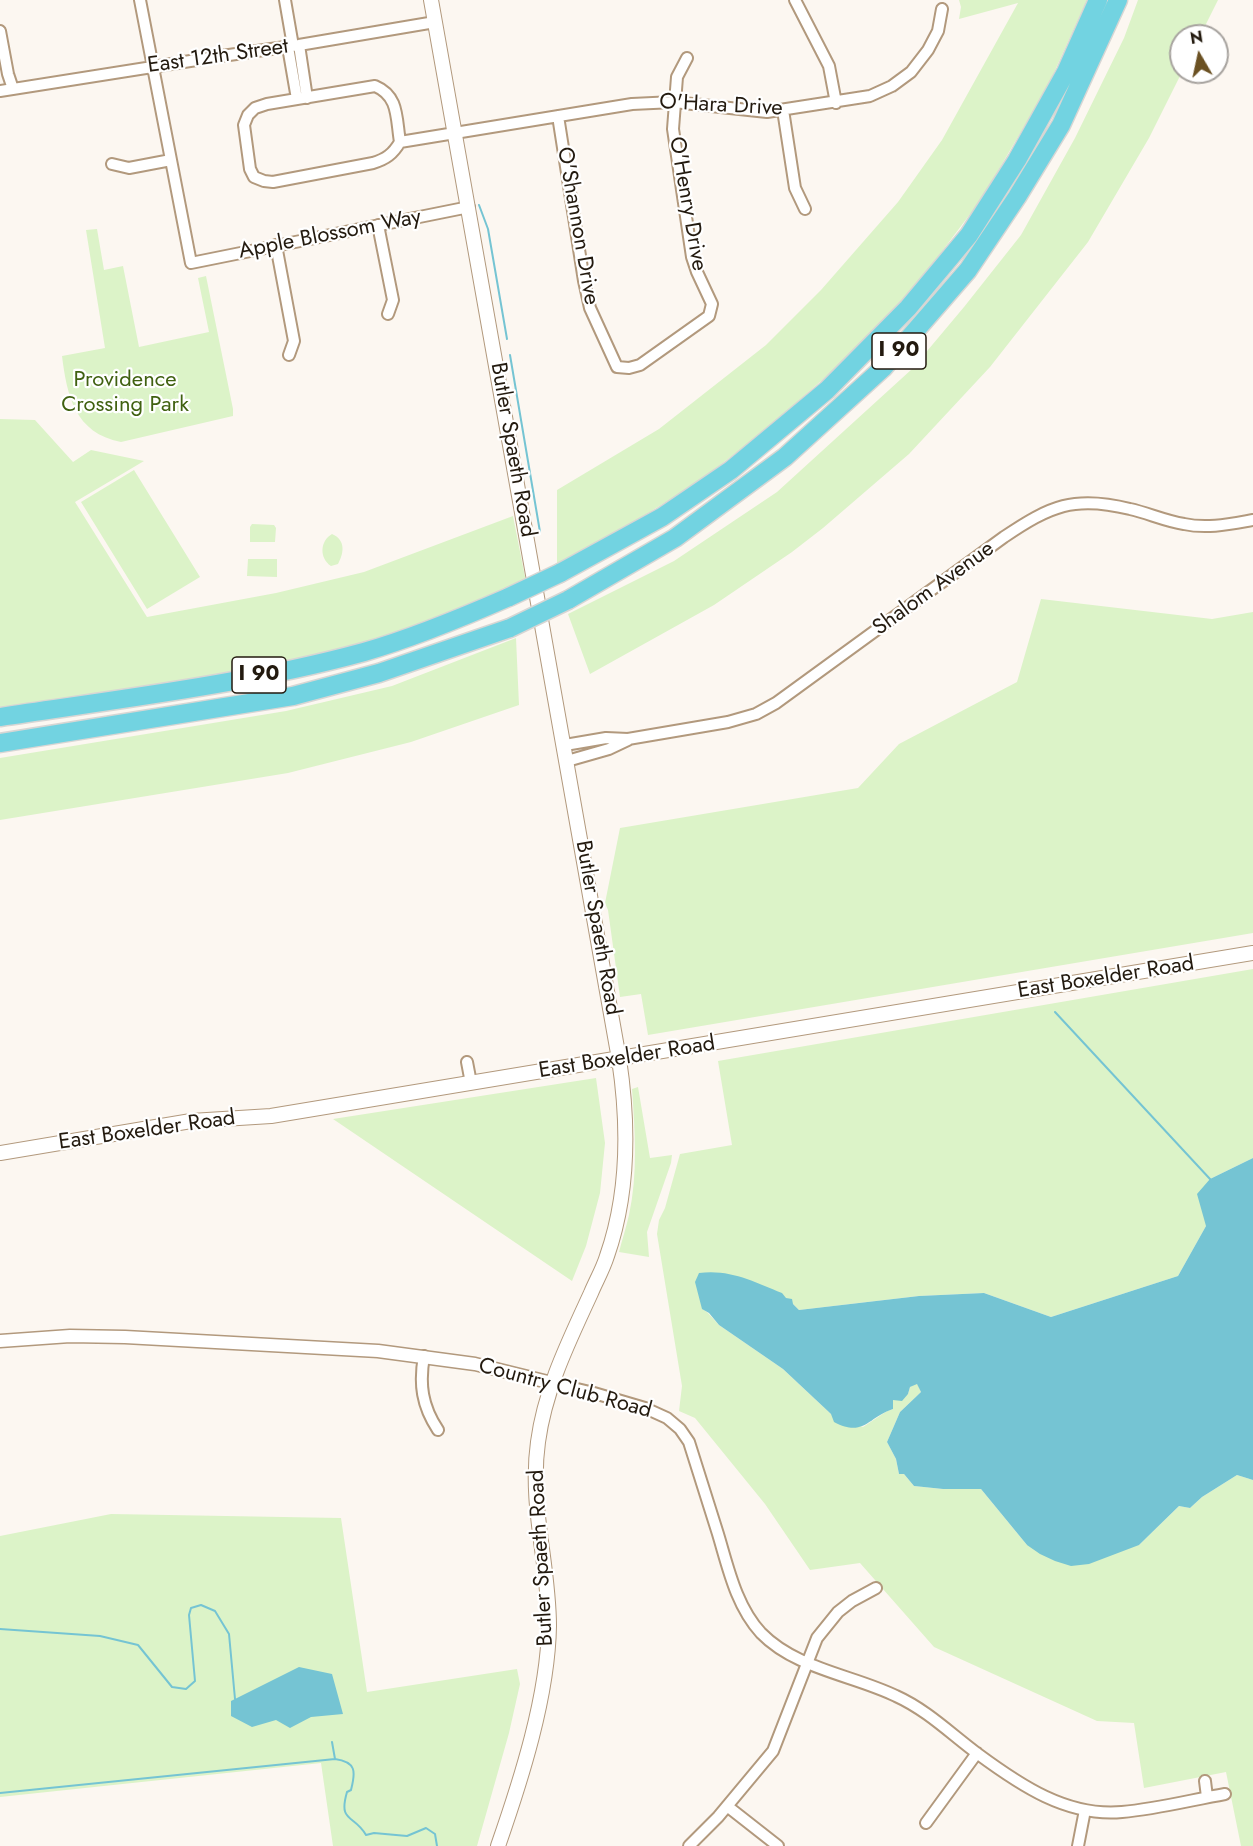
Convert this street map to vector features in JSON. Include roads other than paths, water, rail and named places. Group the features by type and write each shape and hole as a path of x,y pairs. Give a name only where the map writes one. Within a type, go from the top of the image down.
{"highway":[{"name":"I 90","path":"0,717 169,692 364,652 449,623 509,597 560,573 662,518 731,470 827,390 908,308 969,235 1017,160 1066,72 1097,0"},
{"name":"I 90","path":"0,743 293,696 379,673 510,628 568,600 675,538 785,457 884,368 968,270 1017,197 1061,125 1118,0"}],"main road":[{"name":"Butler Spaeth Road","path":"432,0 619,1059 626,1146 623,1189 607,1257 552,1383 537,1442 536,1511 549,1626 546,1673 528,1750 498,1846"},
{"name":"East Boxelder Road","path":"0,1153 191,1122 271,1116 1253,953"}],"street":[{"path":"112,164 129,168 171,160 140,0"},
{"path":"285,0 302,98"},
{"path":"795,0 829,66 836,103"},
{"name":"O'Hara Drive","path":"400,142 632,104 674,102 767,112 870,96 892,86 910,72 928,50 938,31 942,9"},
{"name":"East 12th Street","path":"0,91 435,22"},
{"path":"0,32 13,89"},
{"name":"O'Henry Drive","path":"617,367 629,368 640,365 709,316 712,304 692,256 673,129 677,77 687,58"},
{"path":"375,86 386,90 393,100 400,142 396,150 387,158 373,163 273,182 254,177 250,169 244,125 255,108 375,86"},
{"path":"783,111 795,188 805,209"},
{"name":"O'Shannon Drive","path":"558,116 590,308 617,367"},
{"name":"Apple Blossom Way","path":"171,160 191,262 469,207"},
{"path":"378,225 393,300 388,314"},
{"path":"276,245 294,341 289,355"},
{"name":"Shalom Avenue","path":"565,745 606,738 628,739 728,722 756,714 776,703 1004,537 1032,518 1049,510 1068,504 1087,502 1130,509 1184,524 1215,525 1253,520"},
{"name":"Shalom Avenue","path":"567,761 609,749 628,739"},
{"path":"467,1062 471,1083"},
{"name":"Country Club Road","path":"0,1341 70,1336 125,1337 378,1351 475,1364 645,1408 667,1418 690,1442 742,1606 761,1632 779,1648 806,1662 897,1696 927,1714 1014,1780 1048,1799 1085,1810 1121,1812 1225,1794"},
{"path":"424,1356 421,1385 423,1402 430,1419 438,1430"},
{"path":"689,1846 727,1806 773,1751 816,1638 838,1612 852,1601 876,1588"},
{"path":"926,1823 977,1753"},
{"path":"1205,1781 1207,1797"},
{"path":"727,1806 778,1846"},
{"path":"1078,1846 1085,1810"}],"water":[{"path":"1253,1158 1253,1480 1237,1475 1202,1497 1190,1508 1179,1506 1139,1545 1089,1564 1071,1566 1040,1554 1027,1545 981,1489 914,1486 904,1474 899,1474 896,1459 887,1442 900,1412 921,1392 917,1384 910,1387 902,1401 893,1400 893,1409 859,1427 852,1428 834,1422 831,1414 783,1369 719,1325 709,1313 702,1309 695,1282 699,1273 722,1273 742,1277 782,1293 786,1298 792,1299 793,1304 799,1310 919,1296 984,1293 1051,1317 1178,1276 1206,1226 1197,1194 1210,1179"},
{"path":"299,1667 332,1674 343,1714 311,1717 290,1728 276,1720 252,1727 231,1716 231,1701"}],"waterway":[{"path":"479,205 488,229 507,339"},
{"path":"510,355 540,532"},
{"path":"1055,1012 1210,1179"},
{"path":"0,1629 100,1636 138,1645 172,1687 186,1689 195,1681 189,1615 191,1608 201,1605 215,1611 229,1634 235,1699"},
{"path":"332,1742 335,1759"},
{"path":"0,1793 335,1759 347,1762 353,1769 353,1783 351,1790 347,1792 344,1809 366,1835 374,1833 407,1836 426,1828 435,1834 437,1846"}],"park label":[{"name":"Providence Crossing Park","path":"125,394"}]}
